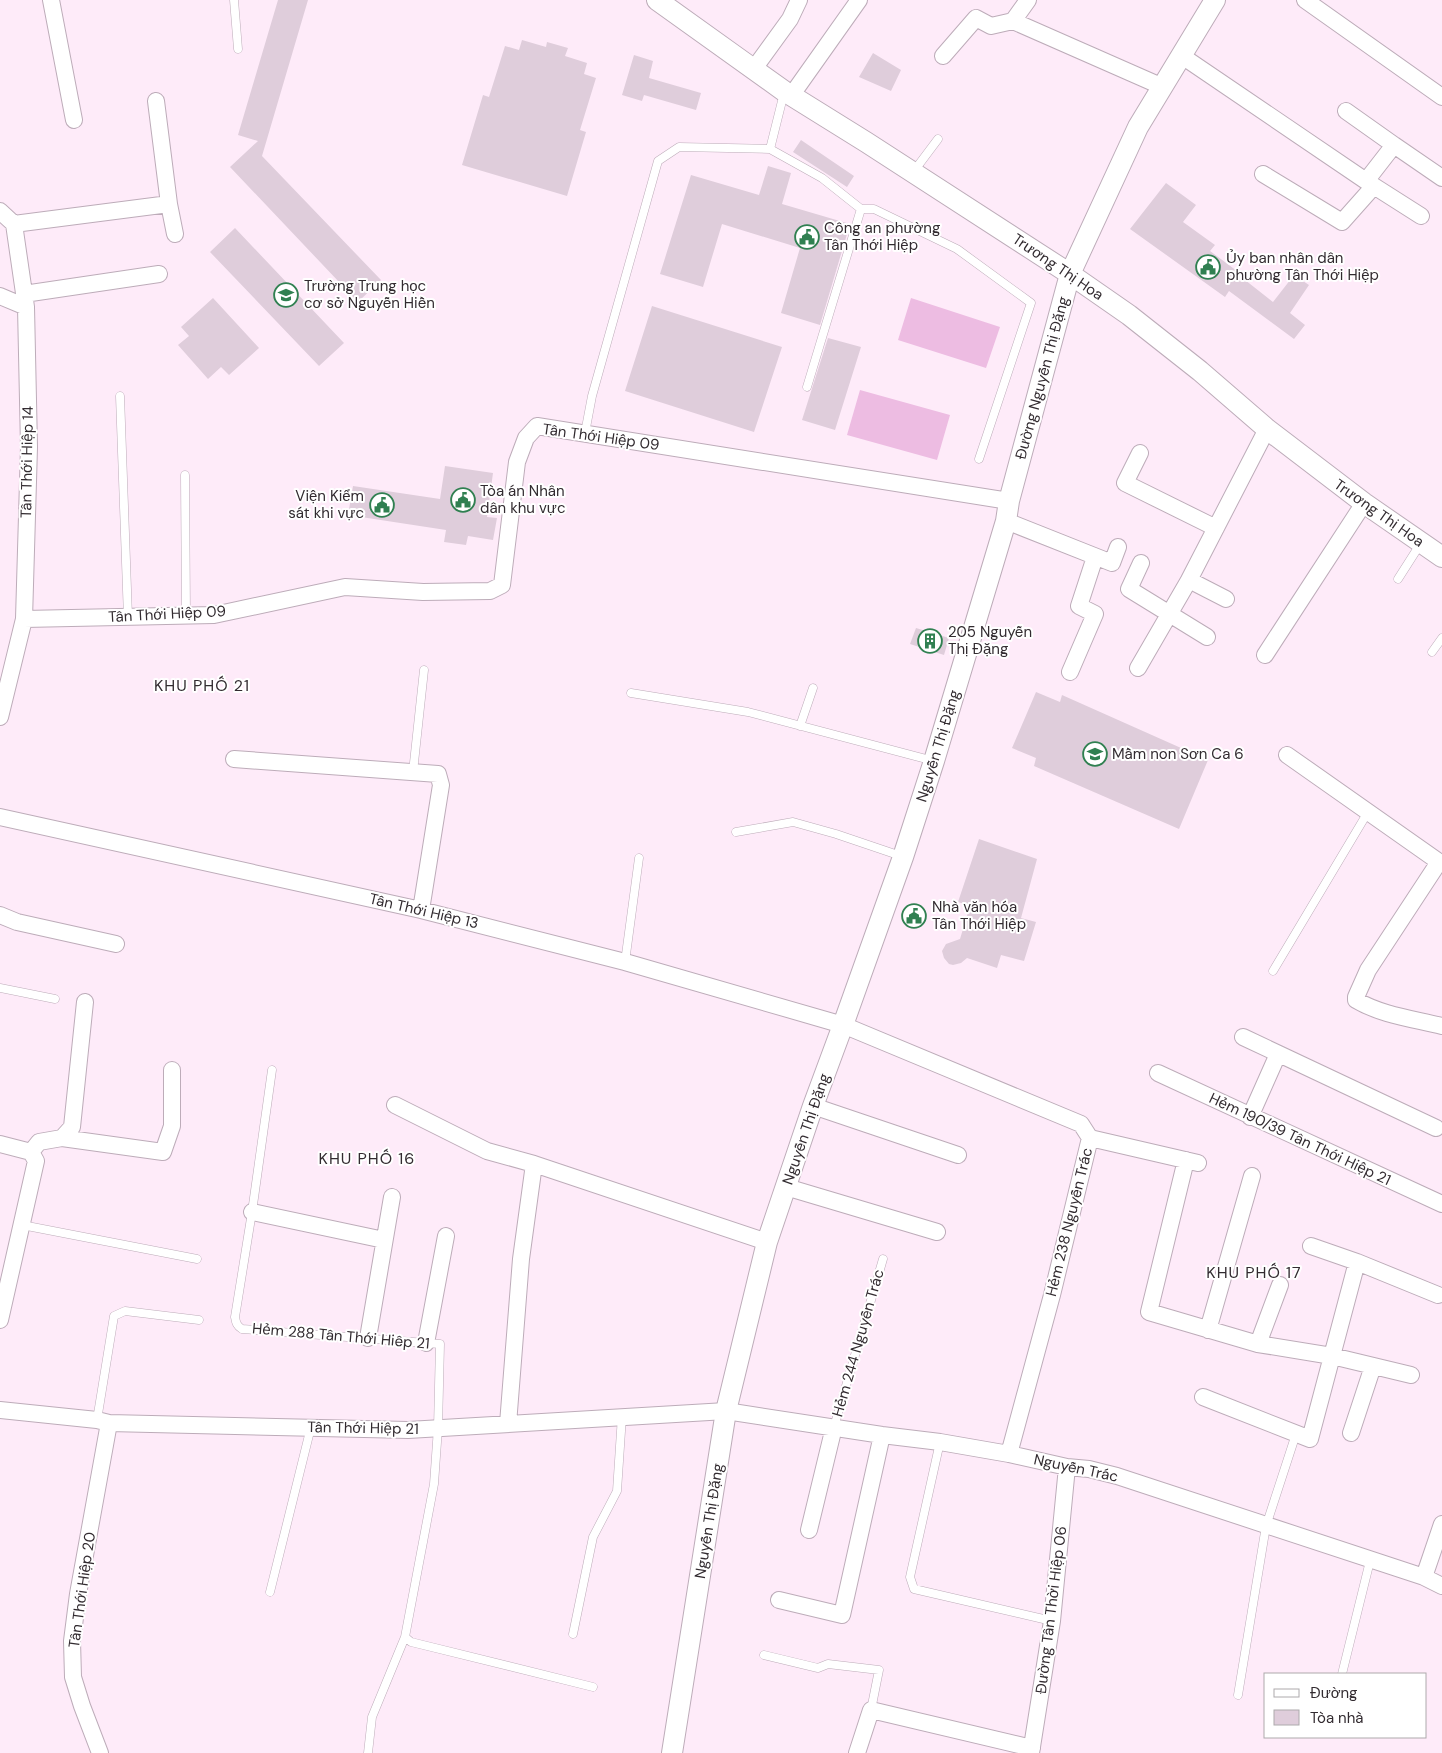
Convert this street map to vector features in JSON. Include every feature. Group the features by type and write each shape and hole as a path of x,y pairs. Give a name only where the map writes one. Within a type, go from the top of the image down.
{"street":[{"path":"51,0 74,120"},
{"name":"Trương Thị Hoa","path":"657,0 788,94 913,172 1070,274 1129,315 1200,371 1267,429 1364,504 1442,557"},
{"path":"753,70 790,19 799,0"},
{"path":"788,94 859,0"},
{"path":"1013,21 1028,0"},
{"name":"Đường Nguyễn Thị Đặng","path":"1006,521 1009,501 1070,274 1138,127 1215,0"},
{"path":"1305,0 1442,97"},
{"path":"943,56 976,18 991,26 1013,21 1163,87"},
{"path":"1182,56 1421,216"},
{"path":"156,101 169,204 175,234"},
{"path":"1346,111 1442,178"},
{"path":"1263,174 1342,222 1394,145"},
{"path":"0,211 14,224 169,204"},
{"name":"Tân Thới Hiệp 14","path":"0,718 24,619 29,448 25,301 14,224"},
{"path":"0,296 25,301 159,274"},
{"name":"Tân Thới Hiệp 09","path":"24,619 214,615 345,587 423,592 490,591 502,585 517,462 526,438 537,426 1009,501"},
{"path":"1138,668 1189,580 1267,429"},
{"path":"1140,453 1125,483 1216,528"},
{"path":"1265,655 1364,504"},
{"path":"1006,521 1112,563 1118,547"},
{"name":"Nguyễn Thị Đặng","path":"672,1753 726,1411 767,1242 812,1106 903,857 934,761 1006,521"},
{"path":"1070,672 1095,614 1079,606 1095,557"},
{"path":"1140,563 1129,589 1207,637"},
{"path":"1189,580 1226,598"},
{"path":"1287,755 1441,863 1368,970 1356,1000 1379,1010 1442,1026"},
{"path":"234,759 438,774 441,785 421,910"},
{"name":"Tân Thới Hiệp 13","path":"0,817 421,910 625,962 843,1025"},
{"path":"0,915 17,922 116,944"},
{"path":"62,1138 72,1127 85,1002"},
{"name":"Hẻm 238 Nguyễn Trác","path":"843,1025 1081,1124 1090,1138 1052,1295 1009,1454"},
{"path":"1243,1037 1436,1128"},
{"path":"1250,1117 1278,1054"},
{"path":"32,1152 39,1142 62,1138 163,1152 172,1126 172,1070"},
{"name":"Hẻm 190/39 Tân Thới Hiệp 21","path":"1158,1073 1442,1204"},
{"path":"395,1105 487,1151 534,1164 767,1242"},
{"path":"812,1106 958,1154"},
{"path":"1090,1138 1192,1162 1149,1312 1258,1344 1332,1356 1410,1375"},
{"path":"0,1144 32,1152"},
{"path":"0,1320 36,1161 32,1152"},
{"path":"508,1424 521,1259 534,1164"},
{"path":"1208,1330 1252,1176"},
{"path":"786,1187 937,1232"},
{"path":"368,1338 392,1197"},
{"path":"252,1212 384,1240"},
{"path":"426,1343 446,1236"},
{"path":"1311,1246 1357,1262 1438,1295"},
{"path":"1203,1397 1310,1439 1357,1262"},
{"path":"1258,1344 1280,1285"},
{"path":"1352,1433 1372,1366"},
{"name":"Tân Thới Hiệp 21","path":"0,1410 103,1422 408,1430 726,1411"},
{"name":"Nguyễn Trác","path":"726,1411 940,1442 1009,1454 1067,1467 1090,1469 1117,1476 1370,1561 1424,1577 1442,1586"},
{"name":"Tân Thới Hiệp 20","path":"100,1753 73,1677 72,1642 103,1422"},
{"path":"809,1530 834,1427"},
{"path":"779,1600 842,1615 882,1435"},
{"name":"Đường Tân Thời Hiệp 06","path":"1031,1751 1052,1621 1067,1467"},
{"path":"1424,1577 1442,1524"},
{"path":"857,1753 871,1710 1031,1751"}],"lane":[{"path":"234,0 238,50"},
{"path":"770,149 788,94"},
{"path":"913,172 938,139"},
{"path":"585,433 592,396 658,162 679,147 770,149 822,178 861,209 874,209 957,250 1031,303 978,459"},
{"path":"807,387 861,209"},
{"path":"120,396 128,617"},
{"path":"185,475 186,616"},
{"path":"1398,579 1421,542"},
{"path":"1432,652 1442,638"},
{"path":"412,773 424,670"},
{"path":"800,726 812,688"},
{"path":"631,693 748,712 934,761"},
{"path":"1273,971 1368,812"},
{"path":"736,832 793,822 836,834 903,857"},
{"path":"625,962 639,858"},
{"path":"0,988 55,999"},
{"name":"Hẻm 288 Tân Thới Hiêp 21","path":"272,1070 235,1317 238,1327 242,1329 440,1344 438,1428"},
{"path":"22,1224 198,1259"},
{"name":"Hẻm 244 Nguyễn Trác","path":"834,1427 883,1259"},
{"path":"103,1422 114,1316 125,1310 199,1320"},
{"path":"573,1634 594,1537 617,1491 622,1416"},
{"path":"270,1592 311,1428"},
{"path":"368,1753 372,1717 405,1637 434,1484 438,1428"},
{"path":"1238,1695 1266,1526 1296,1434"},
{"path":"940,1442 910,1577 914,1589 1052,1621"},
{"path":"1342,1673 1370,1561"},
{"path":"405,1637 411,1642 594,1687"},
{"path":"764,1655 818,1668 828,1664 879,1670 871,1710"}],"shaded area":[{"path":"911,298 1000,327 986,368 898,340"},
{"path":"860,390 950,415 937,460 847,435"}],"building":[{"path":"278,0 308,0 262,156 381,280 358,302 230,167 258,141 238,135"},
{"path":"522,40 546,47 547,42 568,48 565,56 587,63 584,74 596,78 580,130 586,132 567,196 462,165 483,95 489,97 505,46 519,50"},
{"path":"873,53 901,70 891,91 859,77"},
{"path":"634,55 653,61 649,78 701,93 696,110 644,95 642,101 622,95"},
{"path":"801,140 854,176 847,187 793,152"},
{"name":"Công an phường Tân Thới Hiệp","path":"768,166 791,173 782,204 850,224 820,325 781,313 800,248 722,224 703,287 660,274 691,175 759,195"},
{"path":"1166,183 1196,205 1183,222 1215,245 1210,251 1241,274 1240,276 1273,302 1294,275 1309,285 1290,313 1305,325 1294,339 1229,291 1225,297 1130,229"},
{"path":"235,228 344,343 319,366 210,252"},
{"path":"213,298 259,348 229,375 221,367 208,379 178,345 189,336 181,327"},
{"path":"652,306 782,347 754,432 625,391"},
{"path":"828,338 861,347 835,430 802,420"},
{"path":"445,466 493,473 487,517 497,518 493,540 468,536 466,545 444,542 446,530 348,515 353,486 440,499"},
{"name":"205 Nguyễn Thị Đặng","path":"916,628 949,638 944,655 910,644"},
{"path":"1036,692 1060,702 1062,695 1208,760 1179,829 1034,766 1036,758 1012,748"},
{"path":"979,839 1037,859 1021,918 1036,922 1024,961 1001,955 997,968 967,958 961,963 949,964 944,958 942,951 946,944 960,939 970,906 958,902"}],"place":[{"name":"Công an phường Tân Thới Hiệp","path":"807,237"},
{"name":"Ủy ban nhân dân phường Tân Thới Hiệp","path":"1208,267"},
{"name":"Trường Trung học cơ sở Nguyễn Hiền","path":"286,295"},
{"name":"Tòa án Nhân dân khu vực","path":"463,500"},
{"name":"Viện Kiểm sát khi vực","path":"382,505"},
{"name":"205 Nguyễn Thị Đặng","path":"930,641"},
{"name":"Mầm non Sơn Ca 6","path":"1095,754"},
{"name":"Nhà văn hóa Tân Thới Hiệp","path":"914,916"}],"district":[{"name":"KHU PHỐ 21","path":"202,685"},
{"name":"KHU PHỐ 16","path":"367,1158"},
{"name":"KHU PHỐ 17","path":"1254,1272"}]}
